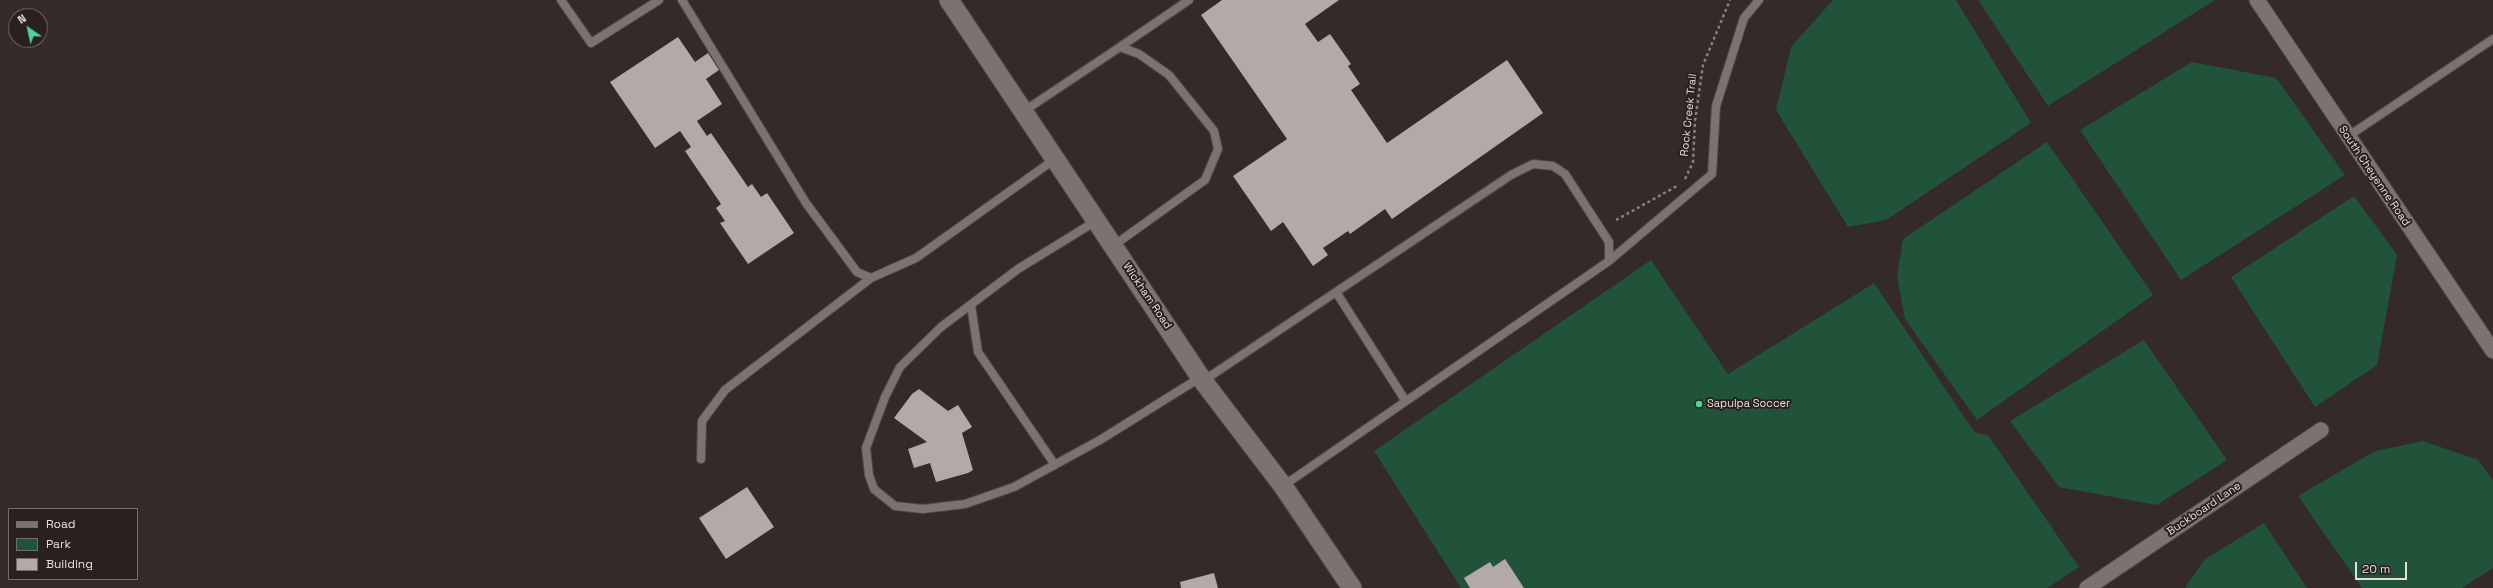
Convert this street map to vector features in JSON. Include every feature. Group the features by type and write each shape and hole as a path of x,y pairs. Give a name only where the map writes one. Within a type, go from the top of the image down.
{"street":[{"name":"Wickham Road","path":"949,0 1202,379 1283,486 1352,588"},
{"name":"South Cheyenne Road","path":"2257,0 2347,137 2493,351"},
{"name":"Buckboard Lane","path":"2087,588 2321,430"}],"lane":[{"path":"564,1 591,43 659,0"},
{"path":"682,0 806,203 857,272 871,278"},
{"path":"1024,111 1189,0"},
{"path":"1283,486 1609,261 1712,174 1716,106 1744,18 1759,0"},
{"path":"2347,137 2493,39"},
{"path":"1114,246 1206,180 1218,149 1214,131 1169,75 1139,54 1120,47"},
{"path":"701,459 702,421 725,390 871,278 916,258 1056,159"},
{"path":"1097,221 1018,269 941,328 900,367 885,397 866,448 869,475 874,489 895,506 923,509 965,504 1014,487 1055,465 1202,379 1511,176 1532,164 1553,166 1565,174 1609,242 1609,261"},
{"path":"1336,292 1406,400"},
{"path":"971,305 978,352 1055,465"}],"path":[{"name":"Rock Creek Trail","path":"1685,181 1693,162 1695,121 1703,65 1730,0"},
{"path":"1616,220 1678,185"}],"green space":[{"path":"1833,0 1956,0 2031,123 1886,220 1848,227 1776,110 1791,47"},
{"path":"1978,0 2215,0 2048,106"},
{"path":"2192,62 2276,78 2345,175 2181,280 2080,130"},
{"path":"2047,142 2153,295 1977,420 1905,319 1897,276 1903,239"},
{"path":"2354,196 2397,255 2377,365 2315,407 2231,277"},
{"name":"Sapulpa Soccer","path":"1651,260 1728,374 1874,283 1975,433 1988,435 2079,567 2047,588 1461,588 1374,451"},
{"path":"2144,340 2227,460 2157,505 2059,487 2010,421"},
{"path":"2423,441 2478,460 2493,481 2493,568 2462,588 2362,588 2298,496 2375,451"},
{"path":"2264,523 2307,588 2185,588 2204,560"}],"building":[{"path":"1222,0 1339,0 1305,24 1318,42 1330,34 1351,64 1348,66 1360,84 1351,90 1387,143 1507,60 1543,113 1392,219 1385,209 1350,234 1348,231 1323,248 1328,255 1313,266 1283,222 1271,231 1233,176 1287,139 1201,15"},
{"path":"678,37 695,62 708,53 719,70 706,79 722,104 697,121 707,136 711,133 748,187 752,184 761,197 767,193 794,233 748,264 720,223 725,221 716,208 721,204 685,151 691,147 680,131 655,148 610,82"},
{"path":"919,389 948,411 958,405 972,427 962,433 973,470 968,473 936,482 930,463 914,468 908,449 927,442 894,418 912,394"},
{"path":"747,487 774,527 726,559 699,518"},
{"path":"1505,559 1524,588 1470,588 1464,578 1490,562 1493,567"},
{"path":"1214,573 1218,588 1181,588 1180,582"}],"place":[{"name":"Sapulpa Soccer","path":"1699,404"}]}
